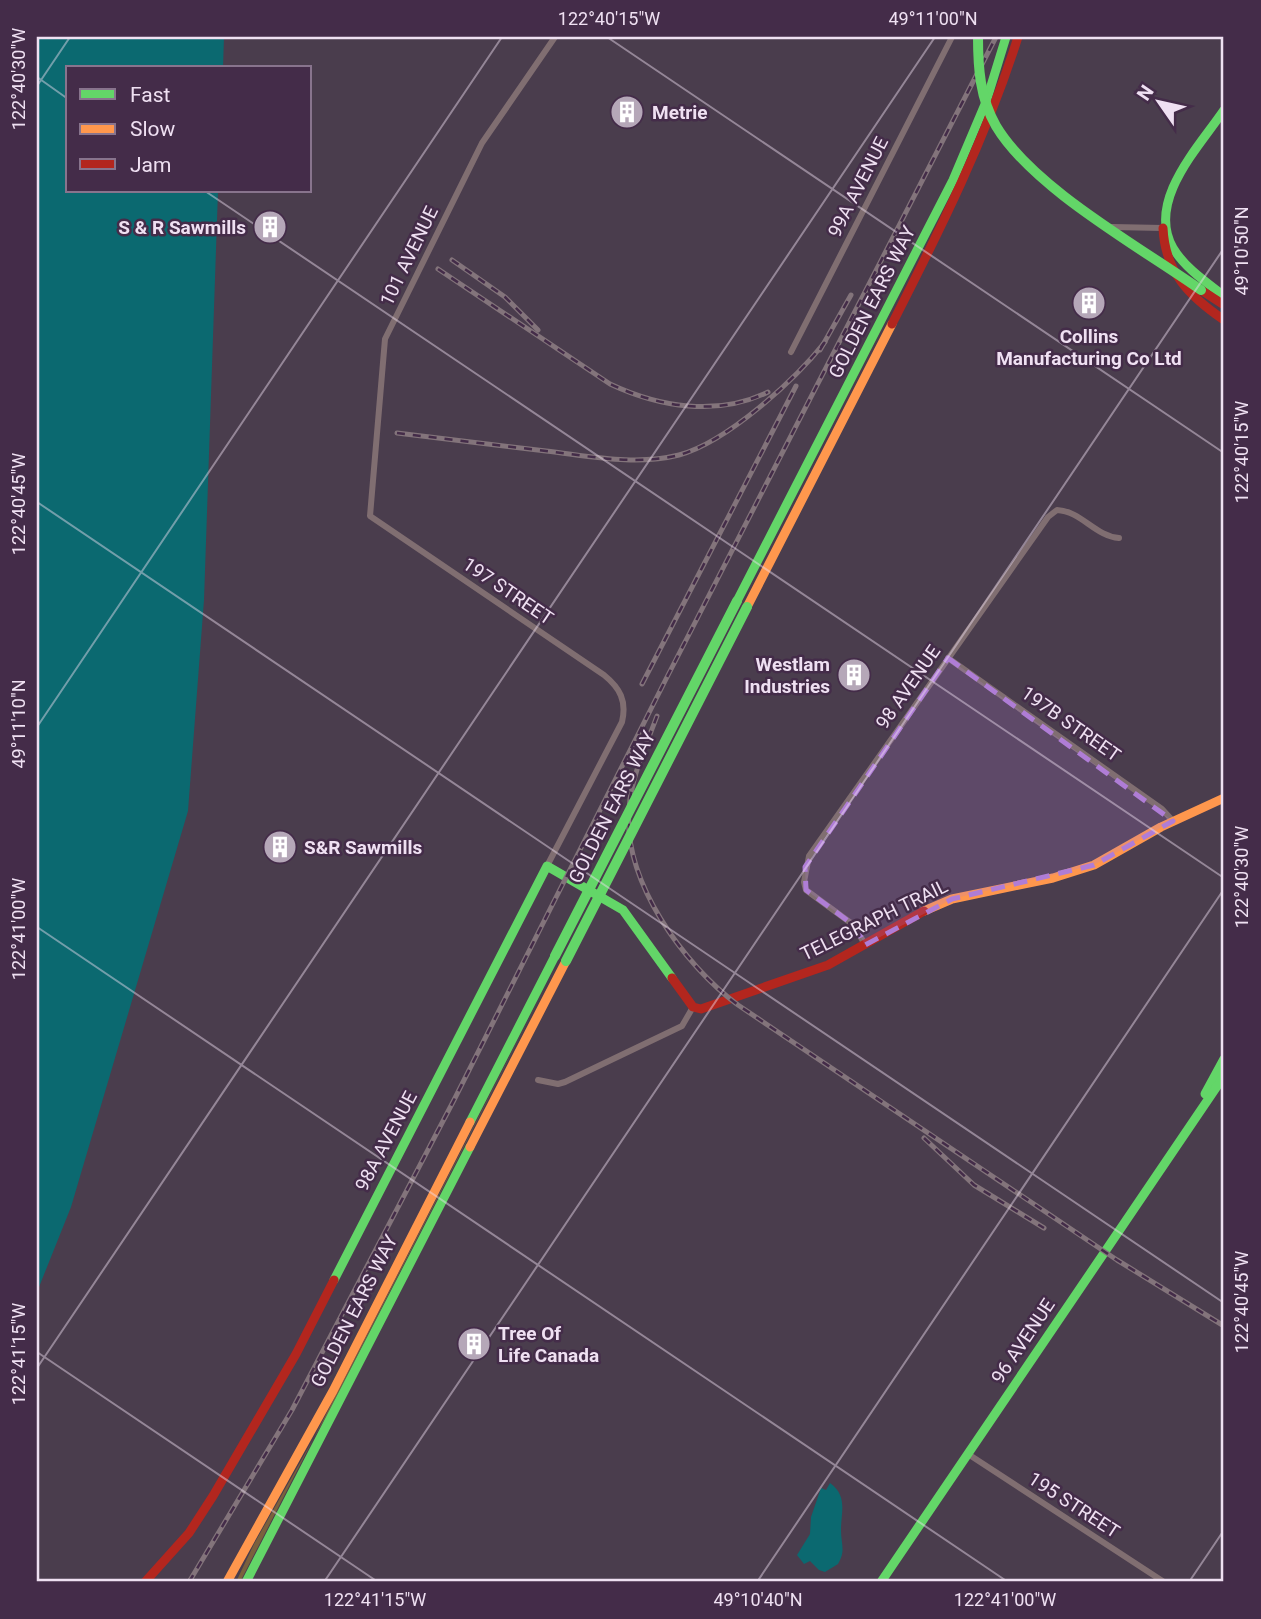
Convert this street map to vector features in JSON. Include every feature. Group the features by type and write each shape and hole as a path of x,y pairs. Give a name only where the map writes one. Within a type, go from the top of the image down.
{"main road":[{"path":"978,37 978,71 984,101 997,130 1016,156 1055,190 1224,305"},
{"name":"GOLDEN EARS WAY","path":"953,194 1006,37"},
{"name":"GOLDEN EARS WAY","path":"246,1582 373,1341 561,959 953,194 996,107 1018,37"},
{"path":"1224,110 1168,196 1163,228 1164,256 1174,275 1189,294 1224,320"},
{"path":"1163,228 1191,271 1224,296"},
{"name":"TELEGRAPH TRAIL","path":"693,1006 710,1008 828,965 952,899 1053,878 1094,865 1173,821 1224,798"},
{"path":"547,866 614,902 623,910 693,1006"},
{"name":"98A AVENUE","path":"145,1582 189,1533 214,1496 296,1353 547,866"},
{"name":"GOLDEN EARS WAY","path":"227,1582 327,1402 561,959"},
{"name":"96 AVENUE","path":"1193,1118 1224,1059"},
{"name":"96 AVENUE","path":"881,1582 1224,1076"}],"street":[{"name":"101 AVENUE","path":"370,516 385,339 482,143 555,37"},
{"name":"99A AVENUE","path":"791,352 952,37"},
{"path":"1107,226 1163,228"},
{"name":"98 AVENUE","path":"865,945 855,926 806,890 804,882 809,856 1048,517 1057,510 1071,512 1108,537 1119,538"},
{"name":"197 STREET","path":"370,516 604,675 618,689 623,699"},
{"name":"197B STREET","path":"948,658 1142,794 1173,821"},
{"name":"98A AVENUE","path":"547,866 622,722 623,699"},
{"path":"538,1080 558,1084 682,1026 693,1006"},
{"name":"195 STREET","path":"968,1454 1164,1582"}],"highlighted area":[{"path":"948,658 1173,821 1094,865 952,899 865,945 855,926 806,890 805,867"}],"shaded area":[{"path":"557,964 328,1413 314,1438"},
{"path":"314,1438 240,1582 236,1582 254,1544"}],"water":[{"path":"37,37 224,37 223,66 66,66 66,192 218,192 204,600 188,811 71,1207 37,1292"},
{"path":"830,1483 836,1488 841,1499 842,1551 838,1564 825,1572 810,1561 804,1564 797,1555 810,1534 811,1517 821,1488 826,1490"}],"railway":[{"path":"189,1582 292,1410 454,1100 665,681 996,37"},
{"path":"452,260 505,297 538,330"},
{"path":"438,269 610,384 629,392 668,403 709,407 749,400 768,392"},
{"path":"820,350 851,295"},
{"path":"397,433 612,459 646,460 679,455 718,437 759,408 796,374 825,342"},
{"path":"642,684 796,386"},
{"path":"657,716 633,785 629,809 630,836 646,892 661,919 697,967 738,1005 1117,1260 1224,1326"},
{"path":"924,1138 974,1185 1044,1228"}],"traffic: fast":[{"path":"978,37 979,71 986,105 996,126 1013,149 1061,194 1201,290"},
{"path":"737,601 953,180 986,102 1006,37"},
{"path":"1224,110 1179,175 1166,212 1166,230 1173,248 1196,274 1224,296"},
{"path":"555,956 737,601"},
{"path":"566,961 747,607"},
{"path":"334,1280 547,866 623,910 672,978"},
{"path":"470,1122 555,956"},
{"path":"1205,1094 1224,1059"},
{"path":"881,1582 1224,1076"},
{"path":"246,1582 470,1147"}],"traffic: slow":[{"path":"747,607 892,324"},
{"path":"924,911 952,899 1053,878 1094,865 1161,827 1224,798"},
{"path":"470,1147 566,961"},
{"path":"227,1582 333,1391 470,1122"}],"traffic: jam":[{"path":"892,324 945,219 977,147 1018,37"},
{"path":"1163,228 1168,258 1181,282 1200,302 1224,320"},
{"path":"1201,290 1224,305"},
{"path":"672,978 693,1007 701,1009 828,965 924,911"},
{"path":"145,1582 189,1533 213,1496 296,1354 334,1280"}],"place":[{"name":"Metrie","path":"627,112"},
{"name":"S & R Sawmills","path":"270,227"},
{"name":"Collins Manufacturing Co Ltd","path":"1089,303"},
{"name":"Westlam Industries","path":"854,675"},
{"name":"S&R Sawmills","path":"280,847"},
{"name":"Tree Of Life Canada","path":"474,1344"}]}
